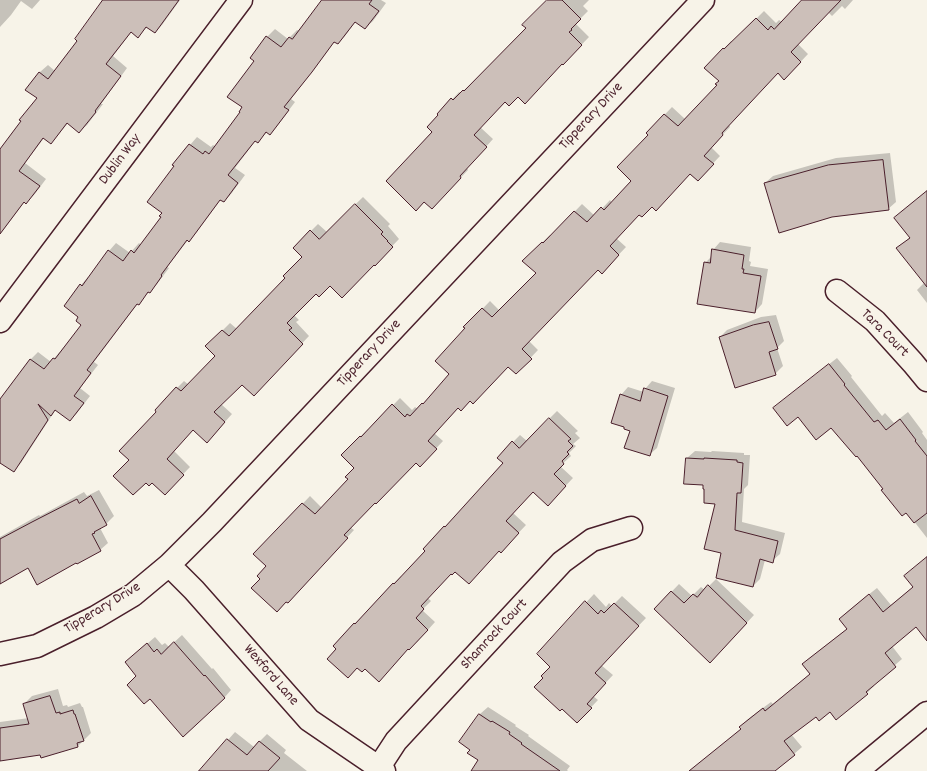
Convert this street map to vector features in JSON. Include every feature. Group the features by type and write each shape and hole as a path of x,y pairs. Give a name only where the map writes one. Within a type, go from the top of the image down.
{"street":[{"name":"Dublin Way","path":"0,321 241,0"},
{"name":"Tipperary Drive","path":"0,654 37,646 96,617 133,595 169,565 212,522 703,0"},
{"name":"Tara Court","path":"837,291 875,321 913,362 927,380"},
{"name":"Shamrock Court","path":"381,769 396,741 562,562 592,540 631,528"},
{"name":"Wexford Lane","path":"169,565 194,590 309,720 381,769"},
{"path":"857,771 927,713"}],"building":[{"path":"103,0 179,0 155,33 146,27 138,38 131,32 106,64 121,76 95,111 96,112 79,133 67,123 51,144 43,138 19,171 40,186 26,204 24,202 0,234 0,149 21,121 19,120 37,98 25,90 39,72 48,79 77,41 75,39"},
{"path":"322,0 372,0 369,4 379,11 365,29 355,22 338,44 334,42 284,107 289,110 270,135 266,132 258,143 255,141 228,175 238,183 224,202 220,200 189,242 187,240 161,275 162,276 150,293 148,292 139,305 137,304 87,370 91,373 74,396 84,403 70,421 55,410 51,416 38,404 48,420 14,472 0,463 0,399 30,359 44,369 53,358 55,359 81,325 76,321 78,317 64,306 80,284 82,286 108,250 123,261 131,250 134,253 161,217 159,216 162,213 147,202 174,166 172,165 189,144 203,154 205,151 209,154 240,112 242,107 227,97 254,61 250,58 266,36 281,47 289,37 292,39"},
{"path":"547,0 562,0 581,19 569,32 582,45 525,104 518,97 509,106 505,102 474,135 487,147 432,209 424,202 416,211 386,181 432,132 427,127 451,98 453,100 463,90 464,91 526,28 522,25"},
{"path":"802,0 841,0 791,52 801,62 784,80 778,73 722,133 723,135 704,156 714,164 698,181 690,174 656,211 652,207 642,217 639,215 610,246 619,255 602,274 598,270 522,349 532,359 516,374 508,367 473,404 470,401 461,411 458,408 428,441 437,449 420,467 416,463 376,504 375,503 344,535 348,538 288,603 286,602 277,612 251,588 260,579 257,576 266,566 253,554 302,503 315,514 348,479 345,477 354,468 341,455 360,436 361,437 392,404 405,417 407,414 410,416 422,403 423,404 449,374 435,361 465,328 463,327 482,308 492,317 536,273 522,261 542,242 543,243 574,211 587,222 601,207 604,210 631,181 617,167 648,135 646,133 664,114 678,126 717,85 715,84 719,81 704,68 723,48 724,49 756,18 768,30 771,26 774,29"},
{"path":"883,160 889,210 832,217 779,233 764,183 828,165"},
{"path":"927,191 927,287 896,248 910,238 894,218"},
{"path":"355,204 383,232 381,234 393,247 342,298 330,286 319,297 316,294 287,323 292,328 289,330 303,344 254,396 242,385 214,412 225,422 207,443 193,430 167,459 184,475 165,495 152,483 149,486 146,483 133,495 113,476 129,460 119,451 156,412 155,410 176,387 181,391 215,356 205,346 222,330 229,336 285,278 283,276 302,257 293,248 310,230 319,239"},
{"path":"712,249 744,255 742,269 744,269 743,273 761,276 755,313 697,304 704,262 710,263"},
{"path":"769,322 778,349 769,352 776,375 735,388 719,337 753,325"},
{"path":"829,364 874,422 878,420 886,430 900,419 927,456 927,513 914,523 906,513 902,516 857,456 856,457 831,428 816,440 798,417 787,426 773,408"},
{"path":"644,388 668,396 650,456 624,448 630,431 624,429 624,427 611,423 620,394 640,401"},
{"path":"549,418 571,439 568,441 573,446 567,452 569,454 562,461 564,464 554,474 566,486 548,506 533,492 506,521 519,533 501,553 499,551 469,584 455,572 452,575 451,574 421,606 424,609 416,618 428,630 409,650 408,649 379,682 365,669 362,672 357,668 348,678 327,659 336,649 333,646 425,551 423,549 503,463 497,458 512,441 519,448"},
{"path":"686,458 737,460 737,462 743,463 741,493 737,493 735,530 778,541 773,563 760,559 753,587 716,578 721,553 704,549 715,504 704,503 703,485 684,484"},
{"path":"91,496 107,525 92,534 101,551 37,585 28,568 0,584 0,539 77,499 79,503"},
{"path":"927,557 927,641 916,627 885,653 896,667 866,692 868,694 836,720 830,712 819,721 816,717 784,741 795,755 775,771 689,771 741,729 739,727 763,708 765,711 810,674 802,664 847,629 839,619 869,594 883,612 913,587 904,576"},
{"path":"708,585 747,623 710,663 654,609 671,591 684,603 693,594 697,597"},
{"path":"585,601 598,614 601,610 604,613 614,603 639,626 595,673 606,683 587,704 592,708 577,723 562,709 560,711 534,687 543,678 541,676 550,667 537,654"},
{"path":"174,642 225,698 183,737 150,699 144,704 127,685 136,676 125,662 147,643 154,652 157,649 161,654"},
{"path":"50,696 56,713 60,712 60,714 73,710 84,741 77,743 78,747 41,758 40,755 0,761 0,728 29,724 23,704"},
{"path":"479,714 510,732 509,734 522,743 521,744 560,771 471,771 478,760 467,753 470,750 459,742"},
{"path":"227,739 247,755 259,741 280,758 268,771 199,771"}]}
